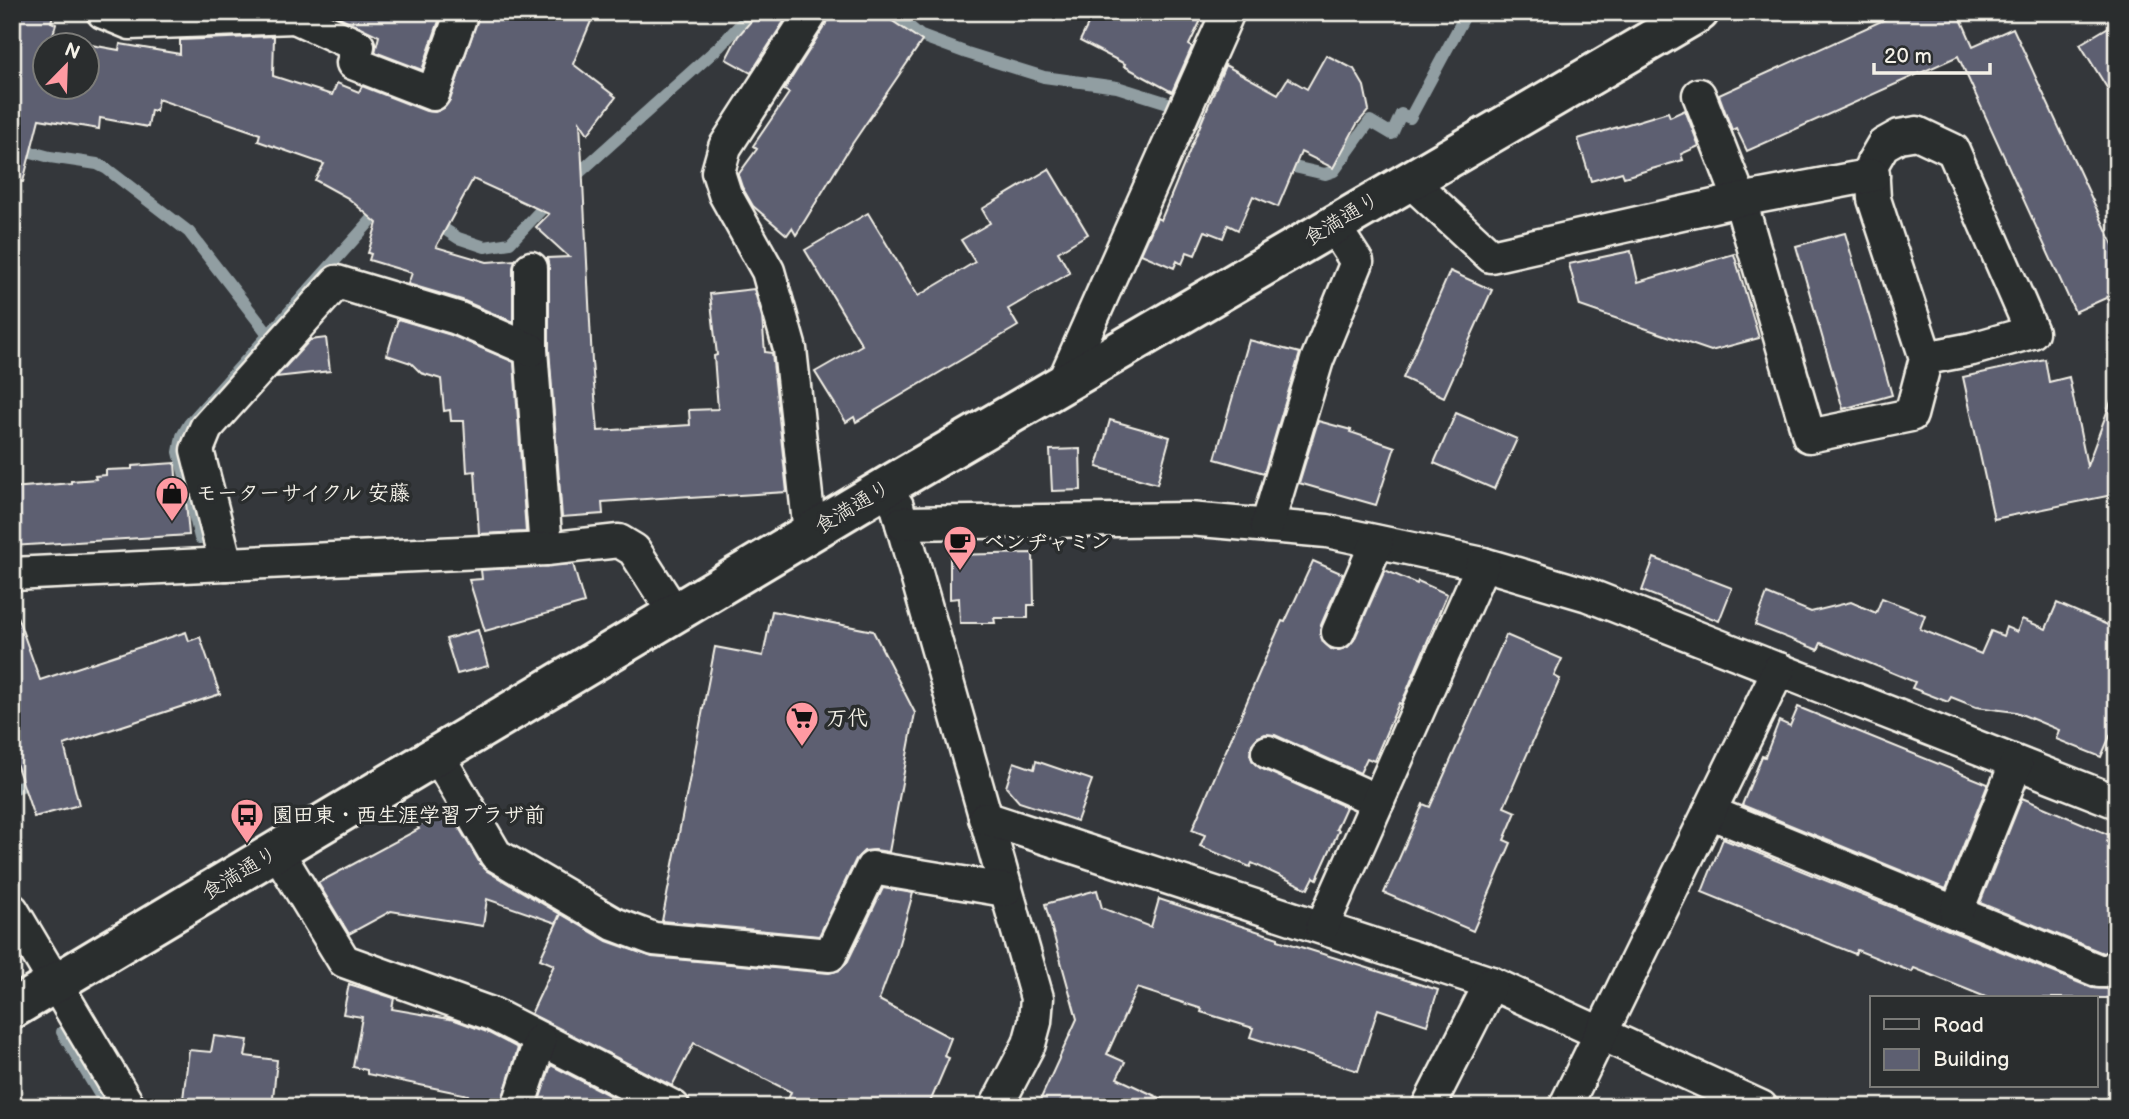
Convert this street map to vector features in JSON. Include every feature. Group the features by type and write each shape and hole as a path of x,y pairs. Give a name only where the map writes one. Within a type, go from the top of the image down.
{"street":[{"path":"103,12 130,23 290,15 358,46 353,64 433,94 462,12"},
{"path":"810,533 790,349 768,271 725,194 718,172 725,147 813,12"},
{"path":"1063,383 1228,12"},
{"name":"食満通り","path":"12,1009 891,484 1699,12"},
{"path":"1699,96 1740,200 1809,436 1911,415 1926,358 1874,199 1872,164 1883,145 1899,136 1917,133 1953,150 2032,332 1972,349 1926,358"},
{"path":"1409,180 1491,256 1740,200 1873,175"},
{"path":"1267,526 1317,360 1357,262 1333,225"},
{"path":"531,268 531,350 546,549"},
{"path":"226,564 197,450 206,428 337,282 457,318 531,350"},
{"path":"891,484 1037,998 1035,1022 1029,1044 996,1107"},
{"path":"902,523 1189,519 1327,531 1483,564 1588,596 2017,764 2115,797"},
{"path":"12,574 546,549 619,541 634,550 676,614"},
{"path":"1338,632 1377,542"},
{"path":"1322,927 1483,564"},
{"path":"1565,1107 1779,669"},
{"path":"1268,752 1378,801"},
{"path":"438,756 496,855 614,924 654,939 830,955 872,868 1005,890"},
{"path":"1956,913 2017,764"},
{"path":"1709,812 2099,971 2110,971 2117,965"},
{"path":"985,818 1491,983 1760,1107"},
{"path":"277,851 344,961 494,1015 673,1107"},
{"path":"12,910 129,1107"},
{"path":"1428,1107 1491,983"},
{"path":"517,1107 540,1041"}],"building":[{"path":"12,12 54,12 51,22 56,24 54,32 32,32 32,102 102,102 102,47 119,50 120,44 180,54 180,40 274,36 273,76 332,95 337,83 359,92 362,86 435,112 444,108 450,100 480,12 576,12 592,19 573,64 616,97 588,134 580,122 598,431 690,425 689,410 718,409 714,356 717,355 710,294 754,289 762,317 765,352 772,353 787,492 602,502 603,514 562,517 549,349 547,258 569,257 536,227 549,214 473,179 436,247 487,262 515,260 513,322 462,300 408,284 412,273 369,260 371,254 368,253 377,223 348,198 315,180 324,164 258,141 260,134 158,99 156,111 151,110 148,127 100,118 99,129 39,119 23,182 12,181"},
{"path":"329,12 442,12 422,70 375,52 379,36"},
{"path":"759,12 790,12 751,73 726,59 738,36"},
{"path":"830,12 879,12 922,41 850,147 796,235 792,228 787,235 753,206 738,175 757,149 753,146 789,93 784,90 827,22"},
{"path":"1094,12 1205,12 1189,45 1192,47 1172,92 1080,41"},
{"path":"1901,12 1958,12 1973,46 2013,28 2117,253 2117,293 2075,312 1958,56 1747,151 1736,128 1732,130 1719,95"},
{"path":"2117,22 2117,104 2080,44"},
{"path":"1326,55 1354,69 1364,86 1369,110 1357,124 1333,168 1301,152 1278,207 1253,196 1238,230 1228,225 1223,238 1205,231 1195,255 1187,252 1182,264 1177,261 1174,268 1141,254 1157,218 1161,220 1225,65 1278,94 1288,78 1307,89"},
{"path":"1685,110 1699,146 1681,154 1683,160 1624,177 1622,172 1591,181 1578,139 1668,112 1670,117"},
{"path":"1049,169 1088,234 1058,252 1070,273 1008,309 1018,326 856,422 854,417 846,422 815,372 862,345 805,250 868,213 918,296 975,262 961,240 990,223 982,209"},
{"path":"1845,233 1892,395 1843,409 1796,246"},
{"path":"1631,251 1638,282 1734,254 1759,338 1711,351 1580,306 1569,264"},
{"path":"1450,271 1492,290 1444,397 1403,378"},
{"path":"398,319 451,335 514,362 526,532 479,534 475,471 467,472 464,421 451,421 450,410 444,411 441,379 421,373 411,363 387,355"},
{"path":"326,338 330,371 276,377 310,340"},
{"path":"1249,340 1300,353 1264,473 1215,459"},
{"path":"2045,359 2049,382 2069,377 2087,466 2113,396 2117,397 2117,494 1994,519 1963,377"},
{"path":"1456,413 1517,439 1494,489 1434,463"},
{"path":"1110,420 1170,437 1157,484 1097,467"},
{"path":"1318,421 1395,447 1376,505 1299,483"},
{"path":"1080,449 1081,490 1052,491 1050,450"},
{"path":"175,463 178,502 186,502 189,535 12,546 12,488 71,483 96,479 95,476 106,475 106,470"},
{"path":"1033,553 1034,605 1028,605 1028,618 994,618 995,623 960,623 959,598 950,599 950,555"},
{"path":"1654,558 1732,588 1719,621 1642,591"},
{"path":"1313,561 1343,574 1321,625 1323,642 1331,649 1348,647 1354,640 1385,570 1447,594 1374,761 1367,758 1360,773 1275,735 1265,734 1252,744 1250,755 1260,768 1346,807 1317,879 1314,877 1308,889 1252,863 1250,867 1200,846 1205,835 1192,830 1282,621 1285,622"},
{"path":"573,564 584,603 485,631 469,580 482,579 481,570"},
{"path":"1767,594 1811,612 1851,602 1876,613 1882,598 1925,615 1920,629 1981,654 1991,631 2003,636 2006,627 2017,632 2022,619 2046,629 2057,603 2117,629 2117,720 2101,757 2056,739 2059,730 2016,712 1976,707 1951,697 1948,702 1912,688 1915,682 1821,643 1818,650 1755,625"},
{"name":"万代","path":"772,611 873,631 915,713 889,852 864,851 856,859 819,936 662,921 715,647 763,656"},
{"path":"12,616 17,616 40,680 186,632 189,641 200,637 220,694 64,745 79,805 34,817 12,751"},
{"path":"478,630 488,666 457,674 446,639"},
{"path":"1506,635 1562,659 1554,676 1560,679 1504,807 1516,812 1504,840 1511,843 1473,931 1384,893 1423,804 1430,807"},
{"path":"1798,707 1988,784 1946,889 1742,805 1779,721 1790,726"},
{"path":"1036,761 1092,780 1077,821 1019,802 1006,787 1014,762 1034,769"},
{"path":"2022,798 2110,835 2107,842 2117,846 2117,947 2103,953 1980,903"},
{"path":"448,809 481,865 560,914 556,923 487,899 483,926 391,911 349,934 318,883 419,829 417,826"},
{"path":"1723,839 2092,988 2117,987 2117,998 1983,996 1914,968 1912,972 1857,950 1855,954 1702,892"},
{"path":"883,888 913,893 896,954 879,1000 951,1038 944,1056 949,1058 928,1107 785,1107 791,1092 694,1043 672,1086 531,1014 554,965 540,959 561,914 607,941 652,957 829,973 840,970 847,963"},
{"path":"1097,890 1102,908 1151,927 1159,899 1438,990 1427,1025 1378,1009 1358,1071 1250,1037 1253,1028 1137,988 1107,1054 1125,1062 1117,1078 1179,1107 1037,1107 1077,1019 1045,904"},
{"path":"349,984 394,998 392,1009 455,1020 518,1048 500,1107 465,1107 468,1095 367,1074 367,1070 353,1067 362,1017 343,1014"},
{"path":"214,1036 248,1040 245,1056 277,1060 272,1107 182,1107 189,1050 211,1052"},
{"path":"551,1065 632,1107 537,1107"}],"waterway":[{"path":"570,181 720,46 752,12"},
{"path":"892,12 921,36 967,53 1044,77 1117,87 1168,103 1198,117 1215,130"},
{"path":"1281,164 1325,174 1334,171 1370,121 1392,134 1401,114 1410,118 1467,12"},
{"path":"16,148 50,157 97,164 107,169 189,232 268,334"},
{"path":"432,221 458,238 485,247 510,243 552,198"},
{"path":"200,538 179,452 182,436 189,424 382,208"},
{"path":"12,789 40,780"},
{"path":"62,1032 107,1107"}],"place":[{"name":"モーターサイクル 安藤","path":"172,523"},
{"name":"ベンヂャミン","path":"960,572"},
{"name":"万代","path":"802,748"},
{"name":"園田東・西生涯学習プラザ前","path":"247,845"}]}
